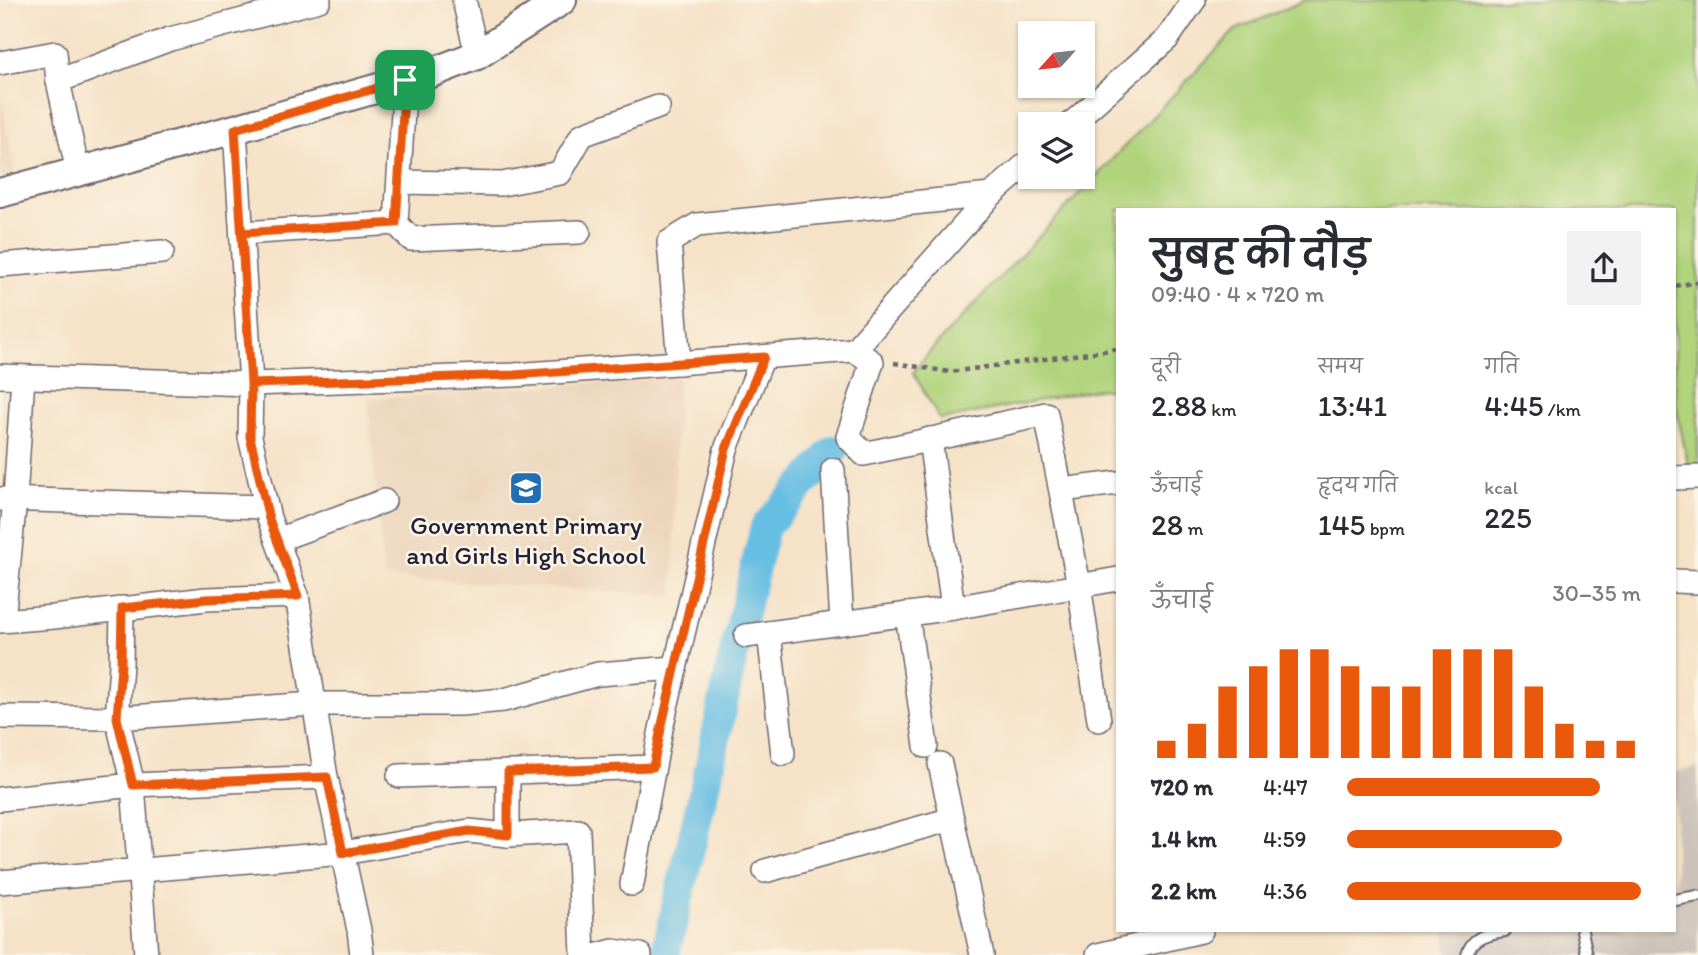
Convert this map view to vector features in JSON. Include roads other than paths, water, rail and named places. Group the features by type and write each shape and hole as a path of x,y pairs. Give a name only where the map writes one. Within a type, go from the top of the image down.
{"street":[{"path":"58,81 170,39 318,0"},
{"path":"464,0 477,55"},
{"path":"0,193 431,73 477,55 562,0"},
{"path":"1085,112 1167,39 1194,0"},
{"path":"0,63 55,53 58,81 78,172"},
{"path":"405,80 396,223 411,239 579,232"},
{"path":"399,182 502,184 560,173 582,135 658,107"},
{"path":"235,129 251,384 250,437 267,507 298,596 327,777 362,955"},
{"path":"1018,171 991,195 863,356 848,437 864,454 1046,414 1079,585 1100,720"},
{"path":"679,363 669,242 697,225 991,195"},
{"path":"242,233 396,223"},
{"path":"0,265 162,252"},
{"path":"298,596 206,599 2,621 11,377 251,384 514,375 764,357 863,356"},
{"path":"632,884 653,767 726,449 764,357"},
{"path":"930,439 953,608"},
{"path":"833,470 842,623"},
{"path":"1676,478 1698,477"},
{"path":"1061,490 1116,483"},
{"path":"8,499 267,507"},
{"path":"277,540 384,501"},
{"path":"746,636 953,608 1116,579"},
{"path":"1676,581 1698,582"},
{"path":"122,608 117,718 133,785 146,955"},
{"path":"907,614 926,746"},
{"path":"769,633 783,754"},
{"path":"0,717 117,718 314,704 461,704 504,699 598,674 675,668"},
{"path":"940,764 982,955"},
{"path":"399,776 653,767"},
{"path":"508,772 508,835"},
{"path":"0,799 133,785 327,777"},
{"path":"765,871 952,819"},
{"path":"0,882 343,853 469,831 508,835 578,831 583,955"},
{"path":"349,955 359,930"},
{"path":"1098,955 1196,932"},
{"path":"598,955 613,951 640,955"}],"lane":[{"path":"1676,900 1698,896"},
{"path":"1467,955 1473,941 1483,935 1500,932"},
{"path":"1582,932 1587,955"}],"waterway":[{"path":"665,955 765,527 834,450"}],"place":[{"name":"Government Primary and Girls High School","path":"526,488"}]}
